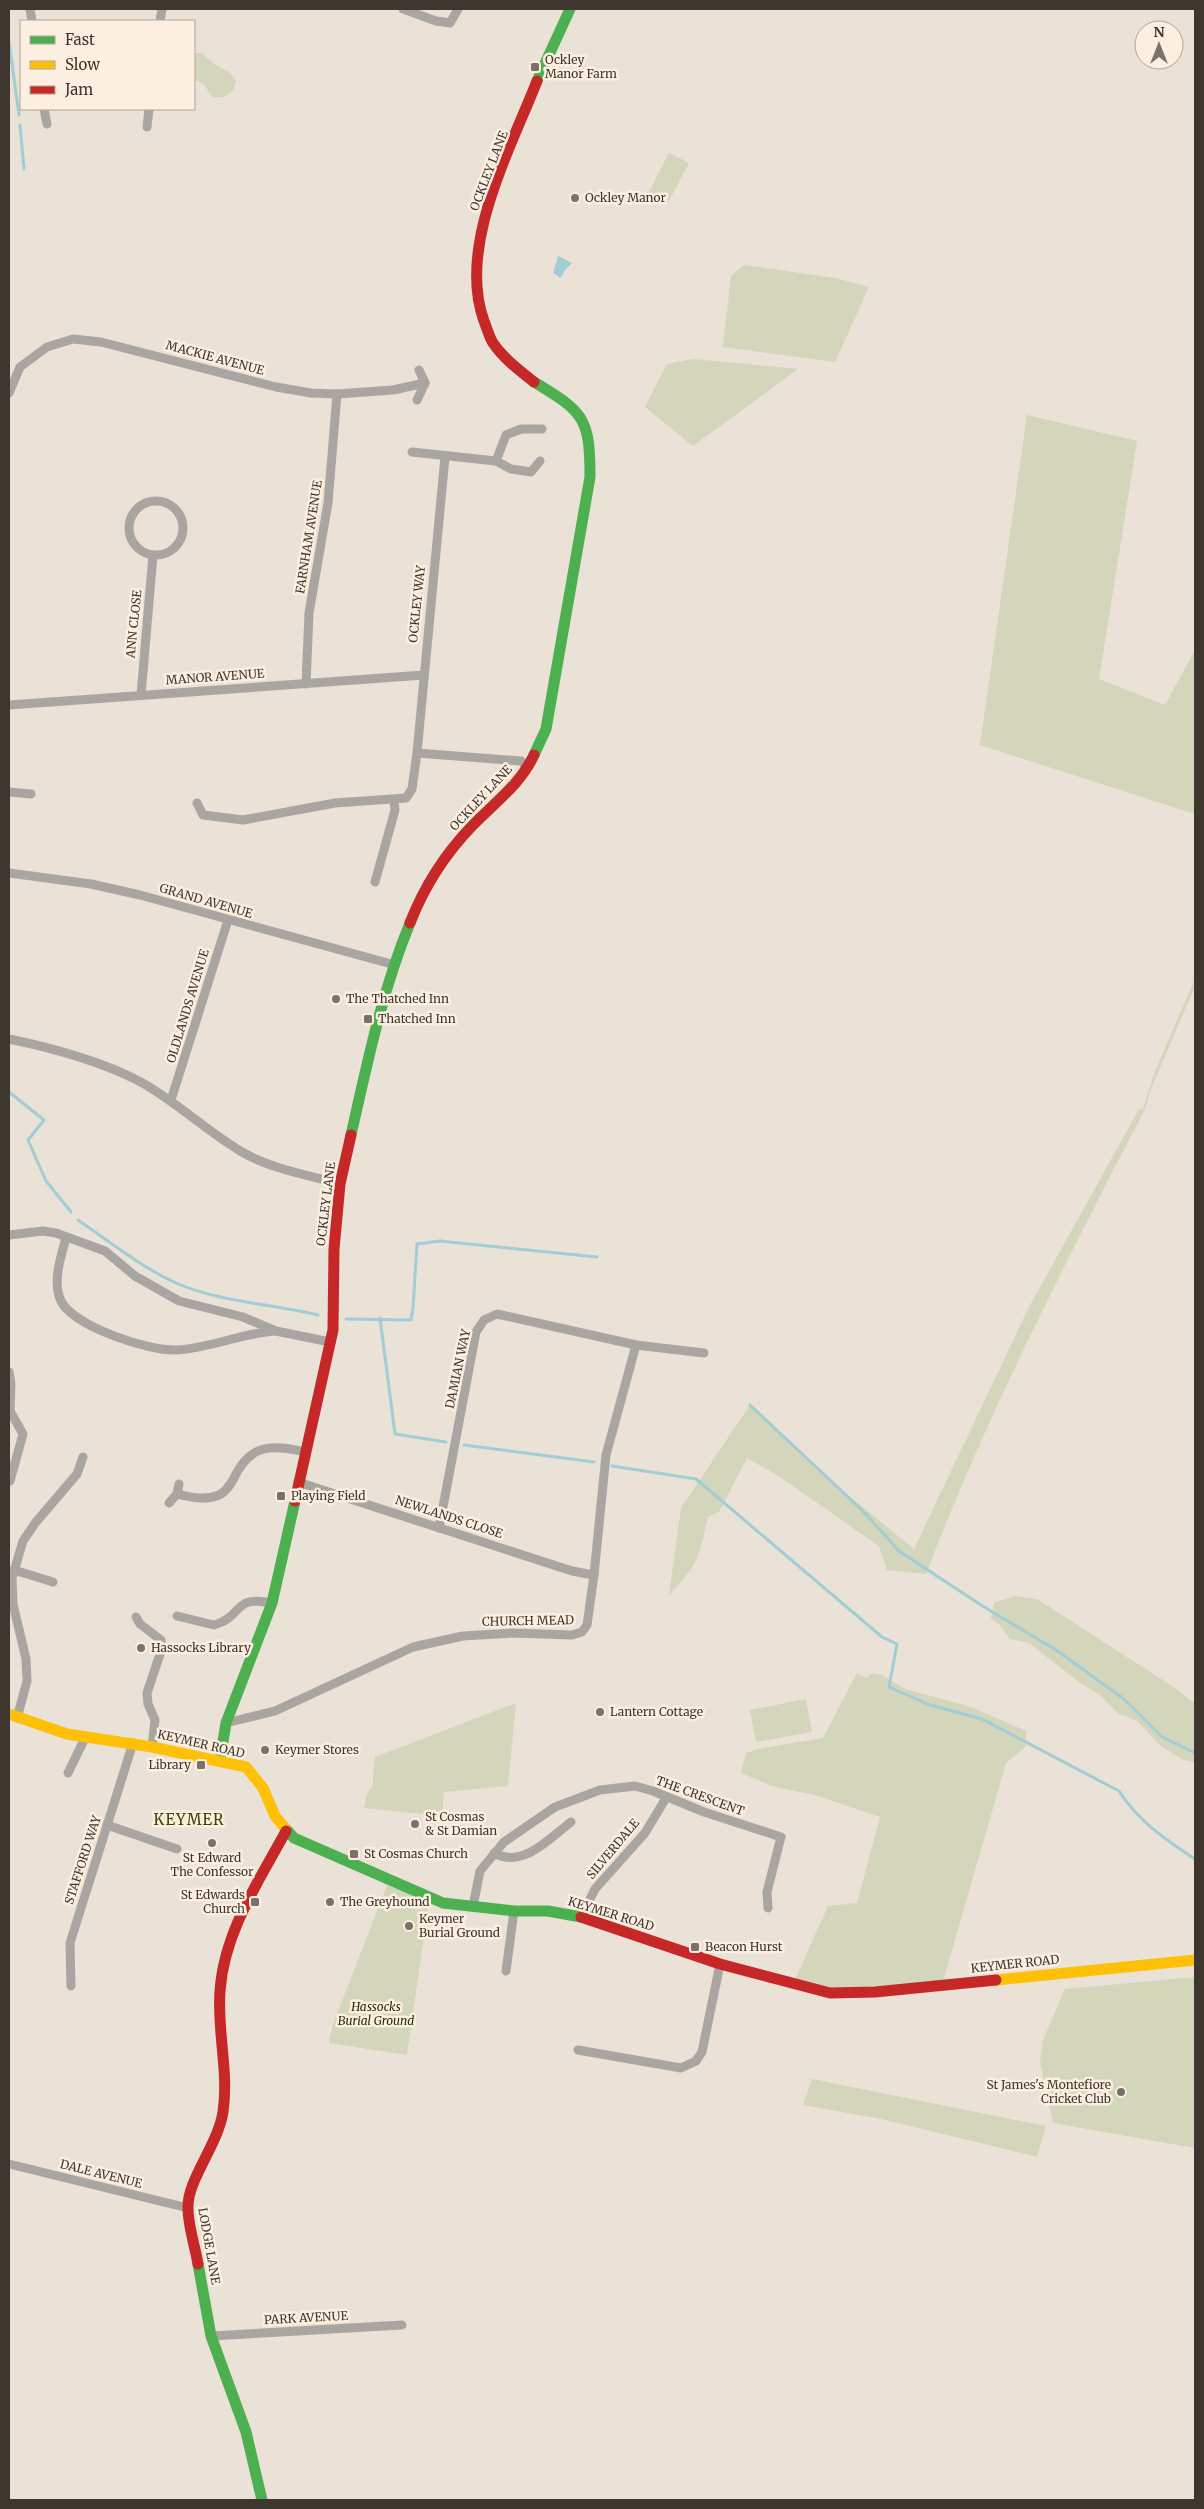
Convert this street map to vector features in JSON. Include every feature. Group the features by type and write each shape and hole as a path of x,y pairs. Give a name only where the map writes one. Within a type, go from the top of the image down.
{"street":[{"path":"404,9 436,21 450,23 458,9"},
{"name":"OCKLEY LANE","path":"220,1760 226,1723 272,1603 330,1342 333,1321 334,1249 340,1184 371,1046 394,965 416,908 438,868 470,827 516,784 528,767 546,729 590,478 590,449 586,425 581,416 566,401 534,382 514,366 492,342 479,307 477,286 480,232 489,202 550,49 570,9"},
{"path":"44,110 47,124"},
{"path":"147,127 149,110"},
{"name":"MACKIE AVENUE","path":"9,393 20,367 46,347 73,339 101,342 276,387 337,394 393,390 425,383"},
{"path":"417,400 425,383 419,370"},
{"name":"FARNHAM AVENUE","path":"306,684 309,613 328,503 337,394"},
{"path":"496,461 506,434 522,429 542,429"},
{"path":"412,452 496,461 511,469 531,472 540,461"},
{"name":"OCKLEY WAY","path":"394,801 406,798 412,789 417,754 445,457"},
{"path":"158,500 174,507 183,522 184,530 177,546 170,552 153,555 137,547 129,530 130,521 140,506 158,500"},
{"name":"ANN CLOSE","path":"140,695 153,555"},
{"name":"MANOR AVENUE","path":"9,705 424,676"},
{"path":"417,754 521,761 528,767"},
{"path":"9,792 31,794"},
{"path":"197,803 203,815 243,820 335,803 394,801 395,810 375,882"},
{"name":"GRAND AVENUE","path":"9,873 91,884 124,891 394,965"},
{"name":"OLDLANDS AVENUE","path":"171,1100 228,920"},
{"path":"9,1039 64,1053 111,1069 171,1100 205,1129 245,1153 301,1174 340,1184"},
{"path":"9,1235 43,1231 105,1251 135,1276 179,1300 243,1317 276,1331 330,1342"},
{"path":"66,1238 60,1262 58,1284 60,1299 66,1310 103,1331 148,1347 174,1350 200,1348 244,1335 276,1331"},
{"name":"DAMIAN WAY","path":"439,1528 476,1332 484,1320 497,1314 636,1344 704,1353"},
{"name":"CHURCH MEAD","path":"226,1723 275,1711 342,1682 387,1657 412,1647 463,1636 513,1633 572,1635 582,1632 587,1625 594,1575 606,1455 636,1344"},
{"path":"9,1372 11,1384 10,1411 23,1434 10,1481"},
{"path":"177,1494 200,1499 220,1495 229,1487 246,1458 260,1449 272,1448 305,1452"},
{"path":"13,1716 28,1681 26,1659 13,1604 12,1578 14,1570 23,1541 36,1522 77,1474 83,1457"},
{"name":"NEWLANDS CLOSE","path":"298,1482 572,1570 594,1575"},
{"path":"169,1503 177,1494 179,1484"},
{"path":"14,1570 53,1582"},
{"path":"177,1616 214,1625 234,1614 246,1601 256,1599 272,1603"},
{"path":"136,1617 140,1624 161,1640 162,1648 147,1693 148,1704 155,1720 152,1746"},
{"name":"KEYMER ROAD","path":"13,1716 85,1738 152,1746 246,1767 263,1788 275,1816 286,1831 305,1843 361,1866 423,1896 443,1903 514,1911 548,1911 581,1917 720,1964 830,1994 1195,1960"},
{"path":"68,1773 85,1738"},
{"name":"STAFFORD WAY","path":"71,1986 70,1943 133,1743"},
{"name":"THE CRESCENT","path":"473,1906 480,1871 494,1853 525,1826 555,1807 600,1790 635,1786 721,1818 781,1837 766,1892 768,1908"},
{"name":"SILVERDALE","path":"581,1917 595,1889 645,1833 666,1798"},
{"path":"494,1853 504,1858 516,1859 526,1855 571,1822"},
{"path":"107,1825 177,1850"},
{"name":"LODGE LANE","path":"262,2500 246,2432 211,2336 188,2208 191,2190 217,2139 225,2098 225,2064 220,2016 222,1969 240,1920 286,1831"},
{"path":"506,1971 514,1911"},
{"path":"578,2050 669,2067 681,2068 696,2061 702,2052 720,1964"},
{"name":"DALE AVENUE","path":"9,2164 188,2208"},
{"name":"PARK AVENUE","path":"211,2336 402,2326"}],"green space":[{"path":"195,53 201,53 214,64 227,71 236,82 231,93 217,97 212,97 204,84 195,80"},
{"path":"669,153 689,163 667,204 648,194"},
{"path":"744,265 835,278 869,287 835,362 723,347 731,276"},
{"path":"693,359 798,369 693,446 645,407 667,364"},
{"path":"1027,415 1137,441 1099,679 1165,705 1195,650 1195,814 980,745"},
{"path":"1195,979 1195,986 1151,1089 1145,1109 1057,1281 1001,1397 926,1574 887,1570 879,1546 777,1475 747,1458 719,1512 708,1517 700,1551 692,1567 669,1595 681,1508 750,1405 838,1487 914,1549 1029,1307 1139,1109 1143,1109 1155,1071"},
{"path":"1015,1596 1037,1599 1175,1688 1195,1704 1195,1762 1183,1760 1162,1747 1137,1721 1118,1713 1100,1695 1079,1682 1029,1643 1010,1639 999,1624 991,1619 994,1603"},
{"path":"857,1673 867,1678 872,1673 882,1675 905,1689 971,1707 1026,1731 1026,1746 1006,1763 942,1985 844,1994 794,1982 828,1906 857,1903 880,1817 815,1795 775,1787 741,1773 746,1753 758,1749 823,1738"},
{"path":"806,1699 812,1732 756,1742 750,1710"},
{"path":"516,1703 508,1786 444,1792 442,1816 364,1808 367,1794 372,1787 375,1757"},
{"name":"Hassocks Burial Ground","path":"388,1883 429,1901 407,2055 329,2043 332,2027"},
{"name":"St James's Montefiore Cricket Club","path":"1195,1977 1195,2148 1053,2123 1040,2062 1043,2040 1065,1989"},
{"path":"812,2079 1046,2126 1037,2157 882,2119 803,2105"}],"water":[{"path":"558,256 572,263 565,270 561,278 553,273"}],"waterway":[{"path":"9,42 19,115"},
{"path":"20,125 24,169"},
{"path":"9,1092 44,1120 28,1140 46,1181 71,1212"},
{"path":"78,1220 138,1262 176,1283 228,1299 318,1315"},
{"path":"346,1319 411,1320 417,1244 440,1241 597,1257"},
{"path":"380,1318 395,1434 446,1442"},
{"path":"750,1405 863,1511 899,1551 984,1607 1056,1650 1124,1699 1162,1737 1195,1753"},
{"path":"464,1445 594,1462"},
{"path":"612,1466 696,1479 882,1637 897,1644 889,1687 930,1705 982,1719 1119,1791 1144,1821 1195,1859"}],"traffic: fast":[{"path":"537,81 570,9"},
{"path":"534,382 564,401 581,419 588,441 590,477 546,729 534,755"},
{"path":"351,1135 383,1001 410,923"},
{"path":"220,1760 226,1723 272,1603 295,1501"},
{"path":"285,1828 294,1838 443,1903 514,1911 548,1911 581,1917"},
{"path":"198,2264 211,2336 246,2432 262,2500"}],"traffic: slow":[{"path":"9,1714 67,1734 152,1747 246,1767 263,1788 275,1816 285,1828"},
{"path":"996,1980 1195,1960"}],"traffic: jam":[{"path":"534,382 507,359 490,338 477,292 477,262 490,199 537,81"},
{"path":"410,923 429,884 444,860 472,826 522,776 534,755"},
{"path":"295,1501 333,1330 334,1249 340,1184 351,1135"},
{"path":"198,2264 190,2229 188,2208 192,2186 215,2137 223,2112 225,2082 220,2022 220,1991 223,1969 228,1948 244,1908 286,1831"},
{"path":"581,1917 720,1964 830,1993 875,1992 996,1980"}],"place":[{"name":"Ockley Manor Farm","path":"535,67"},
{"name":"Ockley Manor","path":"575,198"},
{"name":"The Thatched Inn","path":"336,999"},
{"name":"Thatched Inn","path":"368,1019"},
{"name":"Playing Field","path":"281,1496"},
{"name":"Hassocks Library","path":"141,1648"},
{"name":"Lantern Cottage","path":"600,1712"},
{"name":"Keymer Stores","path":"265,1750"},
{"name":"Library","path":"201,1765"},
{"name":"St Cosmas & St Damian","path":"415,1824"},
{"name":"St Edward The Confessor","path":"212,1843"},
{"name":"St Cosmas Church","path":"354,1854"},
{"name":"St Edwards Church","path":"255,1902"},
{"name":"The Greyhound","path":"330,1902"},
{"name":"Keymer Burial Ground","path":"409,1926"},
{"name":"Beacon Hurst","path":"695,1947"},
{"name":"St James's Montefiore Cricket Club","path":"1121,2092"}],"district":[{"name":"KEYMER","path":"189,1820"}]}
